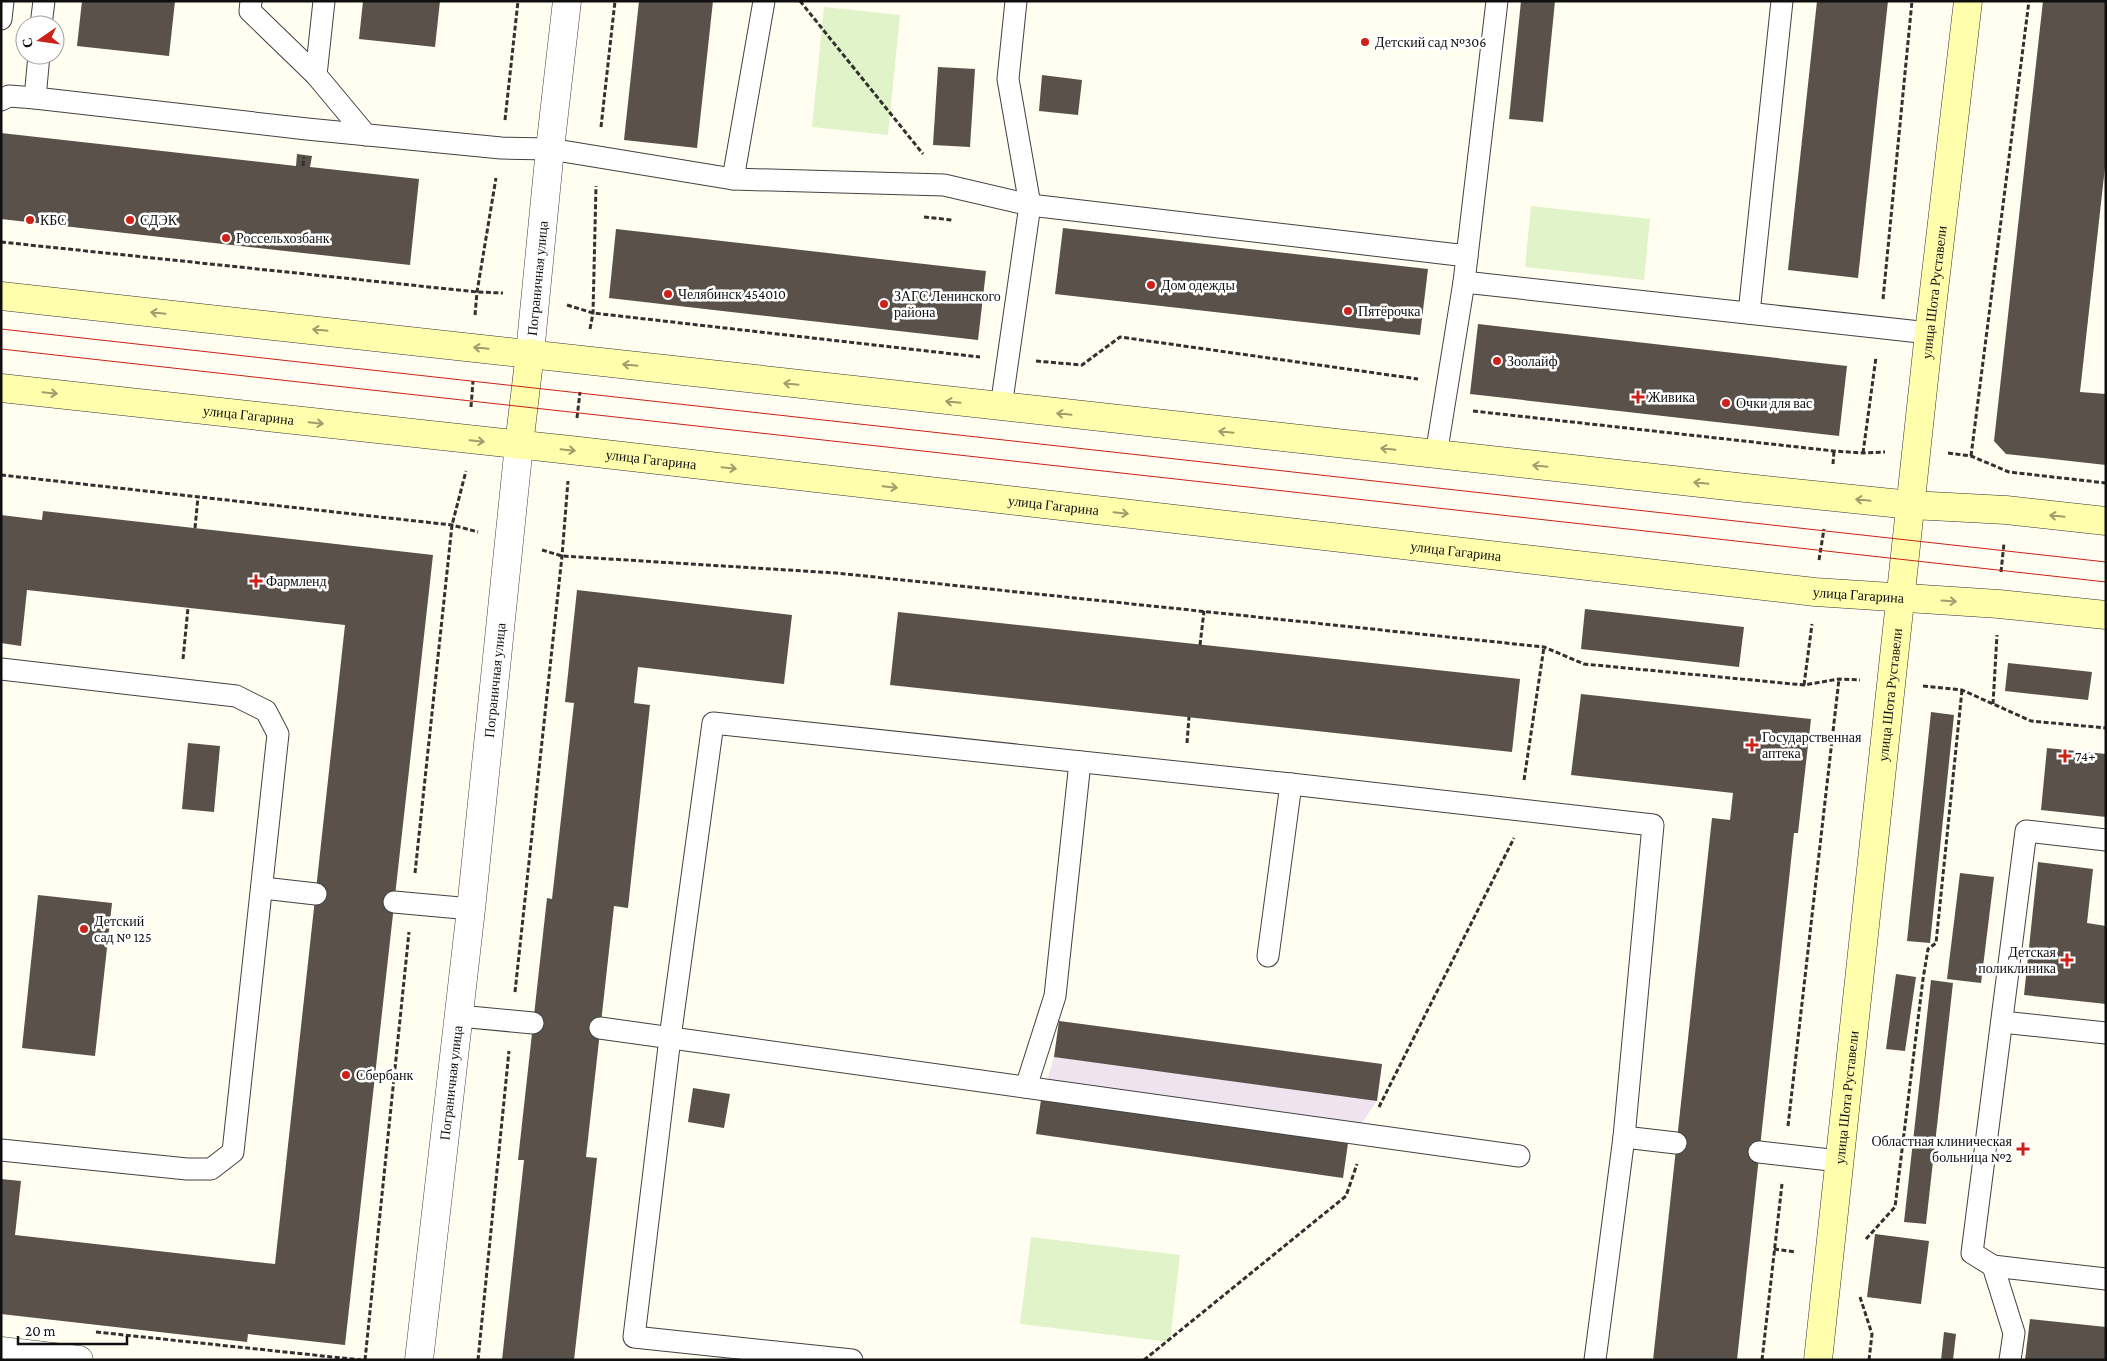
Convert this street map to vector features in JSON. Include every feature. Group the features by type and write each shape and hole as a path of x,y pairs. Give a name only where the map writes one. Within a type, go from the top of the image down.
{"main road":[{"name":"улица Шота Руставели","path":"1818,1360 1890,682 1912,505 1929,333 1968,1"},
{"path":"1,296 530,353 1436,455 1912,505 2006,510 2106,521"},
{"name":"Пограничная улица","path":"519,446 530,353"},
{"name":"улица Гагарина","path":"1,388 519,446 570,450 1816,592 1999,604 2106,615"}],"street":[{"name":"Пограничная улица","path":"530,353 567,1"},
{"name":"Пограничная улица","path":"419,1360 459,1016 519,446"},
{"path":"1,1352 80,1360"}],"lane":[{"path":"1,19 3,1"},
{"path":"42,15 44,1"},
{"path":"251,1 250,11 316,75 366,135"},
{"path":"316,75 324,1"},
{"path":"733,179 764,1"},
{"path":"1001,407 1030,205 1008,79 1016,1"},
{"path":"1436,455 1464,282 1497,1"},
{"path":"1749,313 1782,1"},
{"path":"35,98 37,65"},
{"path":"1,100 9,96 35,98 366,135 501,148 550,149 733,179 944,185 1030,205 1467,256"},
{"path":"1464,282 1929,333"},
{"path":"1,669 236,696 266,710 278,734 263,888 233,1152 210,1169 187,1169 1,1150"},
{"path":"852,1360 634,1337 670,1038 713,723 1291,784 1653,825 1624,1137 1595,1360"},
{"path":"1026,1087 1055,996 1080,762"},
{"path":"1268,956 1291,784"},
{"path":"2106,840 2026,831 1972,1253 1993,1266 2106,1279"},
{"path":"263,888 316,894"},
{"path":"403,903 470,909"},
{"path":"459,1016 523,1022"},
{"path":"2002,1022 2106,1032"},
{"path":"600,1028 1519,1156"},
{"path":"1624,1137 1676,1143"},
{"path":"1760,1152 1839,1161"},
{"path":"1993,1266 2014,1333 2010,1360"}],"path":[{"path":"365,1360 403,903 452,524 466,470 473,382 473,347 477,292 501,148 518,1"},
{"path":"478,1360 523,1022 570,450 593,313 598,156 615,1"},
{"path":"800,1 932,164 944,185"},
{"path":"1864,453 1880,328 1912,1"},
{"path":"1971,456 2029,1"},
{"path":"1034,361 1082,365 1120,337 1418,379 1443,408 1864,453 1917,450 1971,456 2009,472 2106,483"},
{"path":"1,475 452,524 562,556 836,572 1544,647 1584,664 1804,685 1839,679 1890,682 1962,690 2031,721 2106,728"},
{"path":"195,528 198,497"},
{"path":"180,690 188,608"},
{"path":"1200,645 1204,611"},
{"path":"1144,1360 1346,1196 1389,1083 1514,841 1544,647"},
{"path":"1762,1360 1839,679"},
{"path":"1865,1244 1866,1237 1895,1207 1923,978 1928,948 1936,943 1962,690"},
{"path":"1861,1289 1860,1299 1872,1334 1869,1360"},
{"path":"89,1331 361,1360"}],"shaded area":[{"path":"1059,1021 1382,1064 1377,1101 1348,1143 1343,1178 1036,1134 1041,1100 1054,1057"}],"green space":[{"path":"824,7 900,15 888,135 812,127"},
{"path":"1531,206 1650,219 1644,280 1525,267"},
{"path":"1031,1237 1180,1255 1170,1342 1020,1324"}],"building":[{"path":"82,1 175,1 169,56 77,46"},
{"path":"363,1 440,1 435,47 359,39"},
{"path":"639,1 713,1 697,148 624,140"},
{"path":"1521,1 1555,1 1543,122 1509,119"},
{"path":"1817,1 1888,1 1858,278 1788,270"},
{"path":"2043,1 2106,1 2106,158 2080,392 2106,394 2106,465 2006,454 1994,441"},
{"path":"938,67 975,69 970,147 933,145"},
{"path":"1042,75 1082,80 1078,115 1039,111"},
{"path":"1,133 296,166 297,154 312,156 310,167 419,179 410,265 1,219"},
{"path":"1063,228 1428,269 1420,335 1055,294"},
{"path":"616,229 986,271 978,340 609,298"},
{"path":"1478,324 1847,366 1839,436 1470,394"},
{"path":"43,511 433,555 345,1345 248,1334 247,1342 1,1314 1,1179 21,1181 15,1235 275,1264 345,625 27,590 21,646 1,643 1,515 42,520"},
{"path":"577,590 792,615 784,684 638,667 634,703 650,705 628,908 614,906 586,1157 597,1158 574,1360 502,1360 524,1160 518,1160 547,898 552,899 574,703 565,702"},
{"path":"1585,609 1744,627 1739,667 1581,649"},
{"path":"898,612 1520,679 1512,752 890,685"},
{"path":"2008,663 2092,672 2088,700 2005,691"},
{"path":"1581,694 1811,719 1798,833 1794,833 1737,1360 1653,1360 1712,818 1730,820 1733,793 1571,775"},
{"path":"1931,712 1954,715 1930,943 1907,941"},
{"path":"188,743 220,746 214,812 182,809"},
{"path":"2047,748 2106,754 2106,817 2041,810"},
{"name":"Детская поликлиника","path":"2038,862 2093,869 2087,923 2106,926 2106,1004 2024,995"},
{"path":"1960,873 1994,877 1981,983 1947,979"},
{"path":"38,895 112,903 95,1056 22,1048"},
{"path":"1896,974 1916,977 1905,1051 1886,1049"},
{"path":"1931,980 1953,983 1926,1224 1904,1222"},
{"path":"1059,1021 1382,1064 1377,1101 1054,1057"},
{"path":"693,1088 730,1094 724,1128 688,1122"},
{"path":"1041,1100 1348,1143 1343,1178 1036,1134"},
{"path":"1875,1234 1929,1241 1921,1304 1867,1297"},
{"path":"2030,1319 2106,1327 2106,1360 2025,1360"},
{"path":"1944,1332 1956,1334 1953,1360 1941,1360"}],"tram line":[{"path":"1,329 2106,562"},
{"path":"1,349 2106,582"}],"place":[{"name":"Детский сад №306","path":"1365,42"},
{"name":"КБС","path":"30,220"},
{"name":"СДЭК","path":"130,220"},
{"name":"Россельхозбанк","path":"226,238"},
{"name":"Дом одежды","path":"1151,285"},
{"name":"Челябинск 454010","path":"668,294"},
{"name":"ЗАГС Ленинского района","path":"884,304"},
{"name":"Пятёрочка","path":"1348,311"},
{"name":"Зоолайф","path":"1497,361"},
{"name":"Живика","path":"1638,397"},
{"name":"Очки для вас","path":"1726,403"},
{"name":"Фармленд","path":"256,581"},
{"name":"Государственная аптека","path":"1752,745"},
{"name":"74+","path":"2065,756"},
{"name":"Детский сад № 125","path":"84,929"},
{"name":"Детская поликлиника","path":"2067,960"},
{"name":"Сбербанк","path":"346,1075"},
{"name":"Областная клиническая больница №2","path":"2023,1149"}]}
